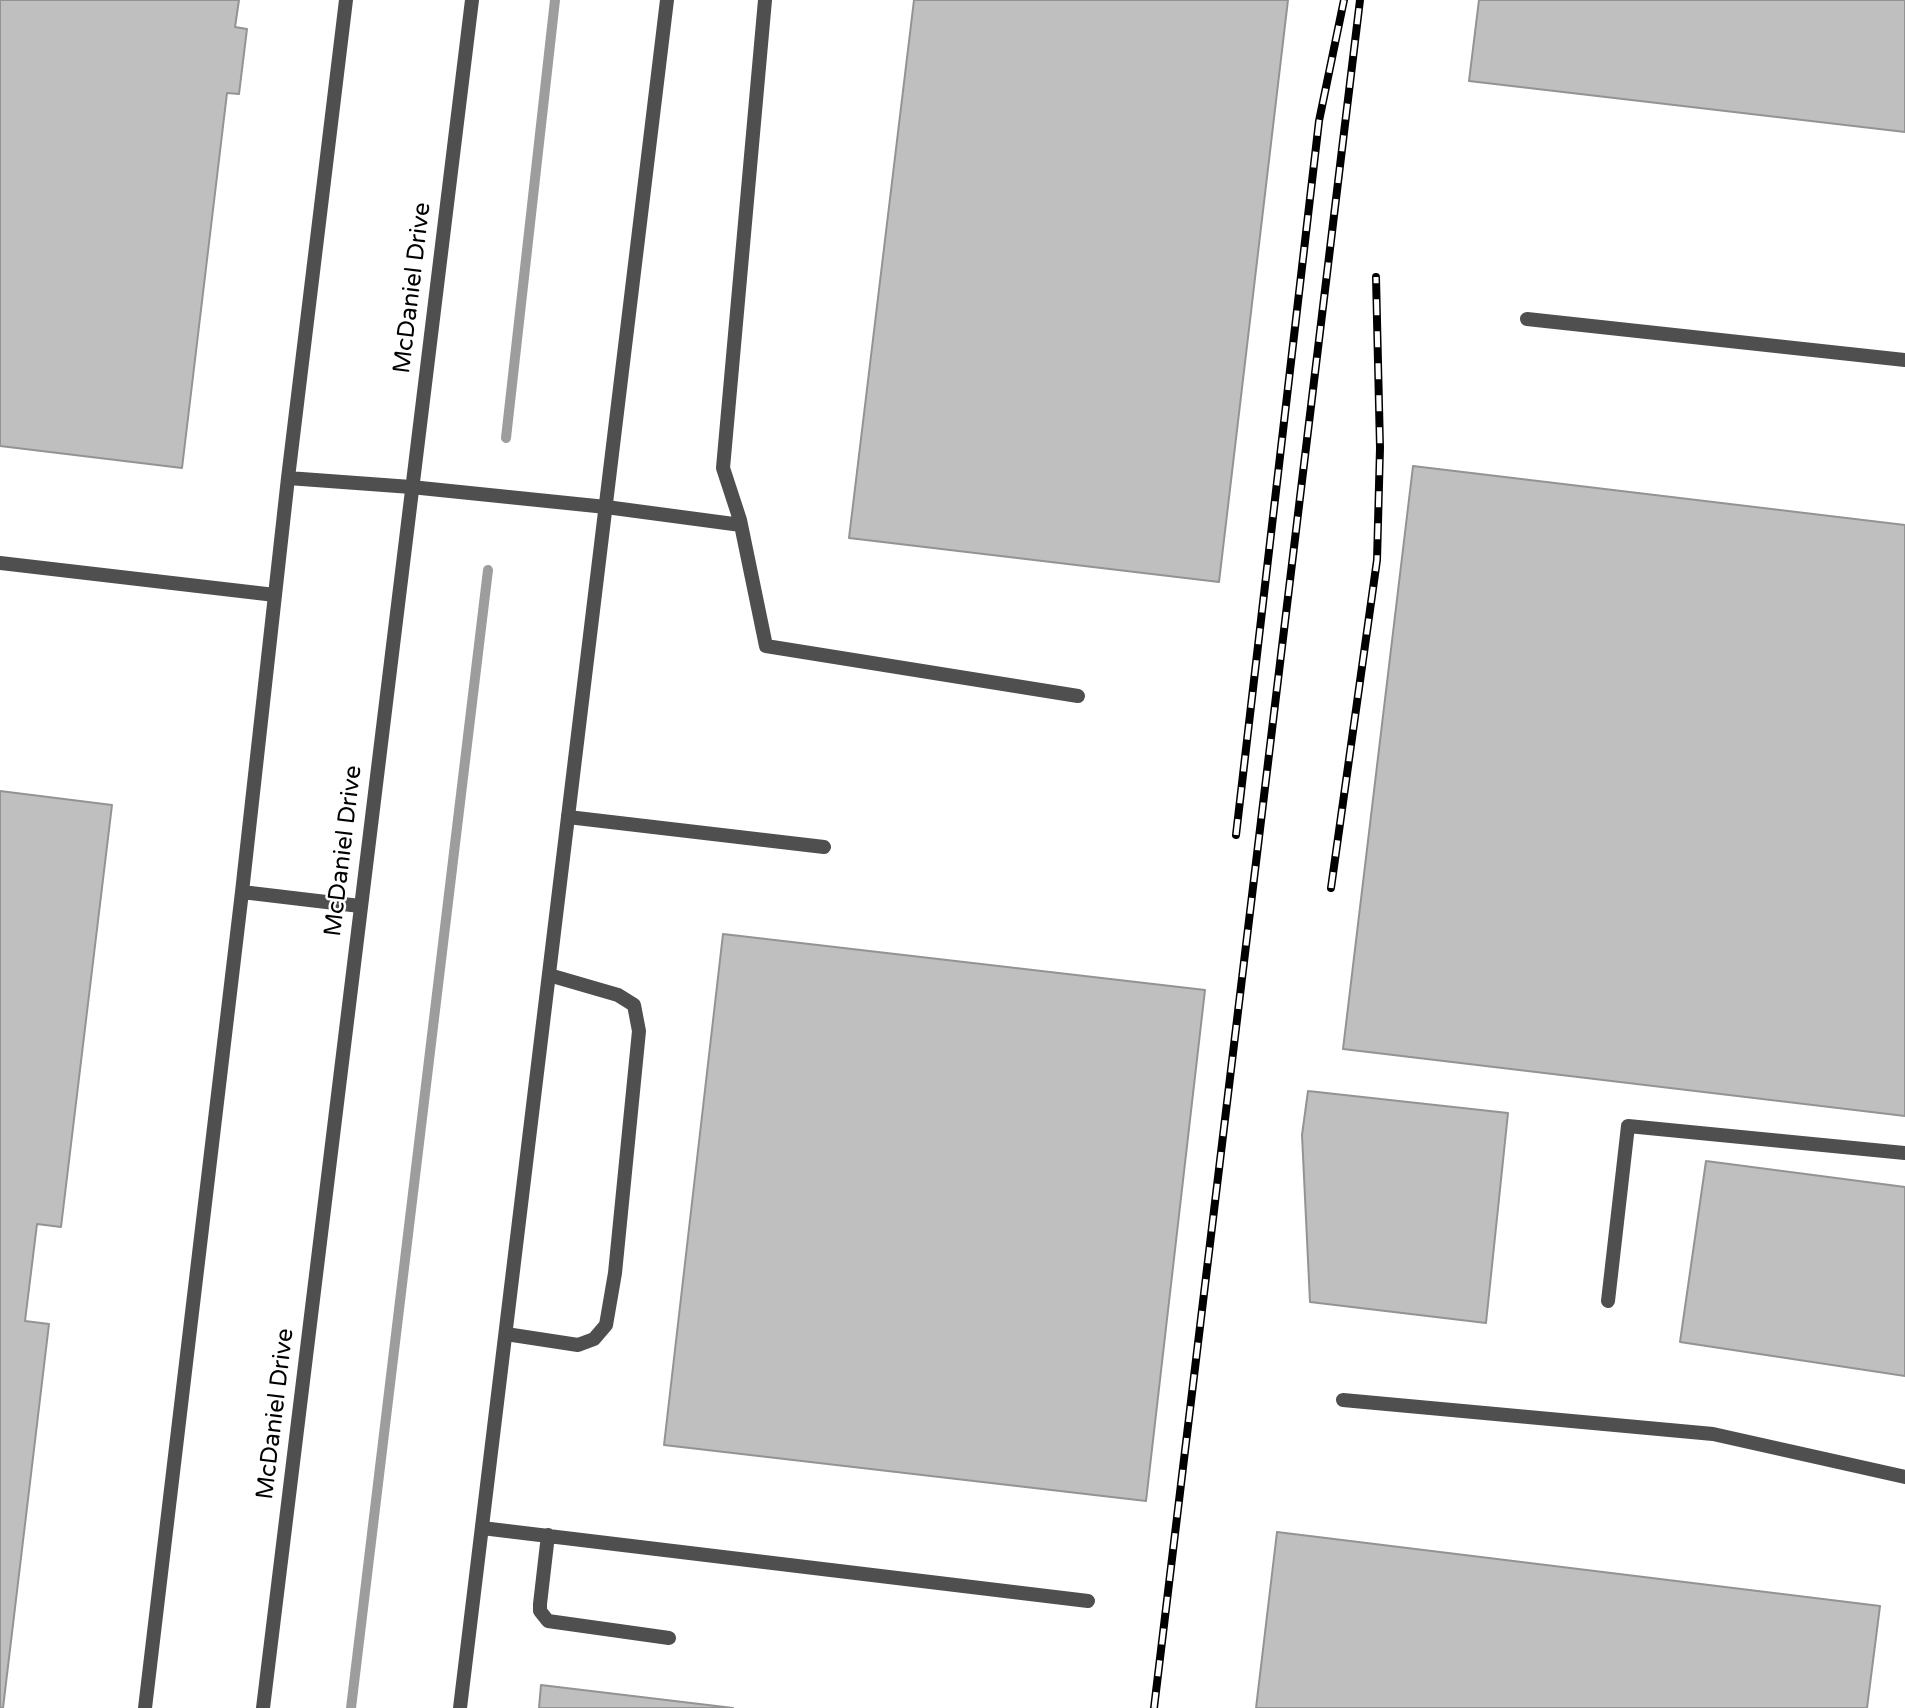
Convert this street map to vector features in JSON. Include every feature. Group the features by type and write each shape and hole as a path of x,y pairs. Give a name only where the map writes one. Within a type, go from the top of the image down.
{"street":[{"path":"145,1708 346,0"},
{"name":"McDaniel Drive","path":"263,1708 472,0"},
{"path":"460,1708 667,0"},
{"path":"765,0 723,468 741,525 766,646 1078,696"},
{"path":"1527,319 1905,360"},
{"path":"288,478 411,487 606,507 741,525"},
{"path":"0,563 275,596"},
{"path":"568,817 824,847"},
{"path":"242,892 360,906"},
{"path":"506,1334 578,1345 594,1339 606,1325 611,1304 639,1031 634,1005 618,995 549,975"},
{"path":"1608,1301 1628,1126 1905,1153"},
{"path":"1343,1400 1713,1434 1905,1477"},
{"path":"482,1528 1088,1601"},
{"path":"548,1535 540,1604 540,1611 548,1621 669,1638"}],"building":[{"path":"0,0 239,0 235,27 247,29 239,94 227,93 182,468 0,446"},
{"path":"914,0 1288,0 1219,582 849,538"},
{"path":"1479,0 1905,0 1905,132 1469,81"},
{"path":"1413,466 1905,525 1905,1116 1343,1049"},
{"path":"0,791 112,805 61,1227 37,1224 25,1321 49,1324 3,1708 0,1708"},
{"path":"723,934 1205,990 1146,1501 664,1445"},
{"path":"1308,1091 1508,1113 1486,1323 1310,1302 1302,1135"},
{"path":"1706,1161 1905,1187 1905,1376 1680,1342"},
{"path":"1277,1532 1880,1606 1867,1708 1256,1708"},
{"path":"541,1685 733,1708 539,1708"}],"waterway":[{"path":"506,438 555,0"},
{"path":"351,1708 488,570"}],"railway":[{"path":"1236,835 1319,121 1344,0"},
{"path":"1154,1708 1360,0"},
{"path":"1331,888 1377,560 1380,448 1376,277"}]}
